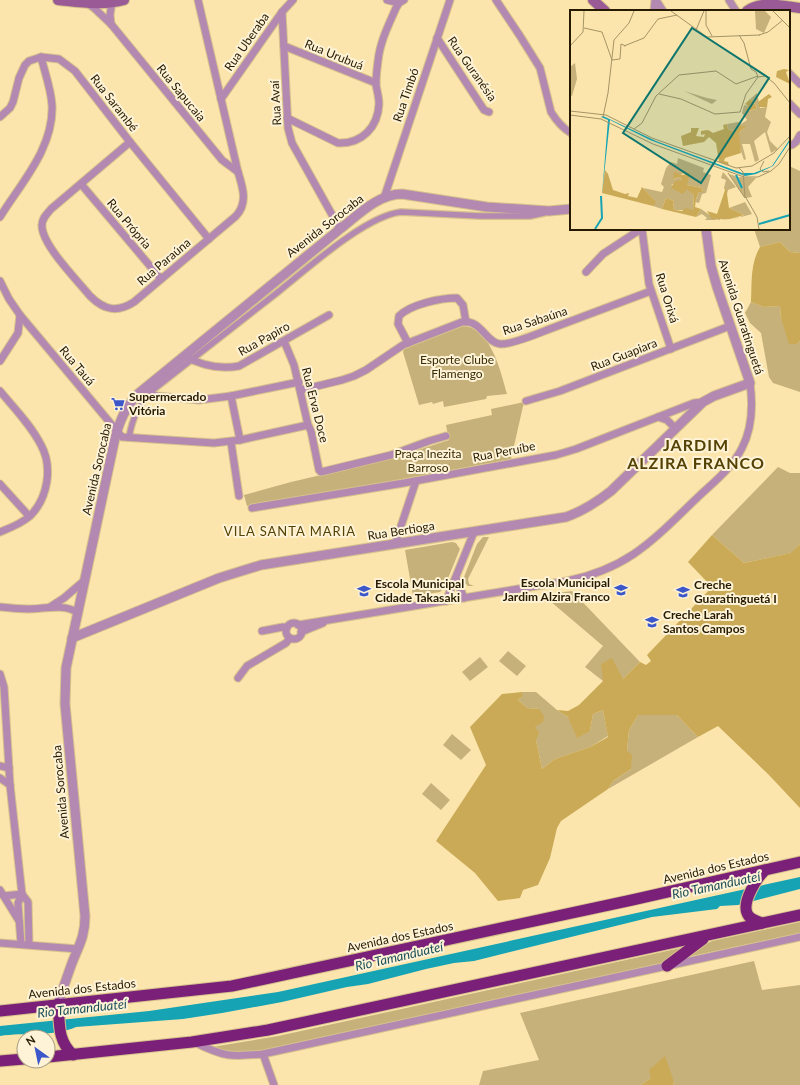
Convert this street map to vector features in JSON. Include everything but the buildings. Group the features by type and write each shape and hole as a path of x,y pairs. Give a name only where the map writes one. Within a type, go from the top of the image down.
{"highway":[{"name":"Avenida dos Estados","path":"0,1011 58,1010 232,986 624,902 800,862"},
{"path":"762,923 753,920 749,916 746,908 755,881 765,870"},
{"path":"56,1056 192,1042 268,1030 800,915"},
{"path":"667,966 706,936"},
{"path":"58,1010 61,1039 67,1050 73,1055"},
{"path":"0,1061 16,1060"}],"main road":[{"path":"58,0 87,3 124,0"},
{"path":"593,0 601,10"},
{"path":"749,10 764,4 800,8"}],"street":[{"name":"Rua Paraúna","path":"130,142 46,214 43,220 43,231 49,247 90,296 96,302 107,308 122,308 134,302 236,216 242,208 244,200 243,191 198,0"},
{"name":"Rua Uberaba","path":"221,99 282,12 293,0"},
{"path":"287,118 338,142 345,143 355,141 363,137 371,129 377,118 379,103 376,83 381,44 401,2 387,0"},
{"name":"Rua Timbó","path":"384,198 450,0"},
{"path":"496,0 540,68 551,112 563,128 570,132"},
{"path":"654,10 655,0"},
{"path":"655,0 662,10"},
{"path":"729,0 735,10"},
{"path":"111,24 110,15 112,2"},
{"name":"Rua Sapucaia","path":"87,3 111,24 222,160 238,172"},
{"name":"Rua Avaí","path":"282,12 287,118 292,143 340,229"},
{"name":"Rua Guranésia","path":"437,38 484,110 489,112"},
{"name":"Rua Urubuá","path":"284,46 376,83"},
{"path":"0,117 10,108 13,102 19,78 25,65 29,61 41,57 51,95 52,106 49,133 39,157 0,217"},
{"name":"Rua Sarambé","path":"41,57 59,59 75,71 130,142 209,239"},
{"path":"790,74 800,84"},
{"path":"790,104 800,114"},
{"path":"790,144 792,145 796,142 800,135"},
{"name":"Rua Própria","path":"81,184 161,279"},
{"name":"Avenida Sorocaba","path":"58,1010 72,963 85,929 65,704 66,668 117,431 127,406 135,397 147,391 188,358 340,229 372,204 384,198 394,194 402,194 487,207 549,211 570,209"},
{"name":"Avenida Sorocaba","path":"188,358 338,245 366,226 389,214 401,212 480,216 530,216 549,211"},
{"path":"586,272 603,254 640,230"},
{"name":"Rua Orixá","path":"642,230 651,291 671,349"},
{"name":"Avenida Guaratinguetá","path":"298,625 580,578 612,567 642,549 726,470 738,455 748,431 751,419 752,400 750,382 711,266 706,230"},
{"name":"Rua Tauá","path":"0,281 9,299 20,315 122,437 129,438"},
{"name":"Rua Sabaúna","path":"466,322 481,329 495,342 504,344 530,336 651,291"},
{"path":"301,390 354,376 408,343 466,322 463,305 457,298 433,301 407,310 399,316 398,321 408,343"},
{"path":"0,361 18,333 20,315"},
{"name":"Rua Papiro","path":"188,358 214,367 224,369 232,368 242,364 329,315"},
{"name":"Rua Guapiara","path":"526,401 560,391 730,326"},
{"name":"Rua Erva Doce","path":"284,341 294,365 308,425 311,430 319,470 321,472 392,455 446,436"},
{"path":"298,382 231,396 199,400 157,396 147,391 133,418 129,438 202,443 231,442 308,425"},
{"name":"Rua Peruíbe","path":"252,508 416,481 556,455 576,449 694,403 703,402 714,396 750,382"},
{"path":"0,391 37,437 46,455 47,481 40,503 29,516 17,525 0,532"},
{"path":"231,396 240,440"},
{"name":"Rua Bertioga","path":"72,638 219,578 260,565 566,517 595,503 611,491 703,402"},
{"path":"658,417 667,420 675,428"},
{"path":"231,442 239,496"},
{"path":"395,544 416,481"},
{"path":"0,484 29,516"},
{"path":"446,601 474,532"},
{"path":"456,578 464,598"},
{"path":"47,608 64,598 85,580"},
{"path":"0,607 26,609 68,608 78,613"},
{"name":"Avenida Guaratinguetá","path":"302,632 328,620"},
{"path":"292,624 298,625 302,632 301,635 296,639 290,638 286,634 287,628 292,624"},
{"path":"262,631 283,627 287,628"},
{"path":"238,678 247,666 286,643 290,638"},
{"path":"0,674 4,687 10,785 22,894 18,903 21,944"},
{"path":"0,766 9,768"},
{"path":"0,778 10,785"},
{"path":"2,893 22,894"},
{"path":"2,893 19,922"},
{"path":"22,894 28,902 30,944"},
{"path":"192,1042 228,1056 263,1054 800,937"},
{"path":"0,943 30,944 78,949"},
{"path":"263,1054 274,1085"}],"green space":[{"path":"790,166 800,171 800,253 790,252 780,242 760,247 754,230 790,230"},
{"path":"751,302 764,307 780,306 781,318 797,344 800,341 800,392 773,383 769,377 761,333 750,323 745,313"},
{"name":"Esporte Clube Flamengo","path":"462,326 472,328 487,342 498,363 507,394 487,396 486,399 444,407 443,401 433,404 432,402 419,405 403,352 404,349"},
{"name":"Praça Inezita Barroso","path":"524,402 511,459 247,506 244,495 291,482 390,459 449,440 446,425 492,415 491,409"},
{"path":"778,467 790,473 800,473 800,544 792,553 744,563 712,535"},
{"path":"483,537 489,537 468,579 469,584 474,586 468,586 464,582 464,577 477,544"},
{"path":"452,542 456,543 460,549 444,588 440,592 413,596 405,550"},
{"path":"572,591 640,662 623,679 603,681 585,667 603,646 543,595"},
{"path":"508,651 526,666 517,676 499,661"},
{"path":"480,657 488,667 470,681 462,672"},
{"path":"522,692 536,692 557,710 590,731 593,714 603,710 608,736 590,747 555,759 542,769 535,727 539,709 527,708 518,700 522,697"},
{"path":"638,715 677,715 698,737 608,789 613,781 631,769 627,751 629,730"},
{"path":"452,734 471,750 461,760 443,745"},
{"path":"431,783 450,800 441,810 422,794"},
{"path":"800,922 800,933 687,957 712,941"},
{"path":"685,947 669,960 660,964 266,1050 239,1052 226,1051 212,1047 278,1036"},
{"path":"754,961 762,990 800,985 800,1085 673,1085 674,1082 651,1078 641,1085 479,1085 483,1071 539,1060 520,1013"}],"shaded area":[{"path":"780,242 790,252 800,253 800,341 797,344 789,344 781,318 780,306 764,307 751,302 752,274 757,253 760,247"},
{"path":"712,535 744,563 791,553 800,544 800,808 768,774 718,726 698,737 677,715 638,715 629,730 627,751 632,755 631,769 613,781 608,789 561,821 557,828 550,858 538,885 523,890 520,898 498,901 475,873 436,841 486,765 470,727 502,694 522,692 522,697 518,700 527,708 539,709 544,716 543,722 535,727 539,733 536,740 542,769 555,759 590,747 608,737 603,710 593,714 590,731 577,738 568,717 557,710 568,711 579,705 603,681 601,664 612,658 623,679 640,662 646,665 651,661 647,655 712,587 688,562"},
{"path":"665,1056 674,1082 673,1085 641,1085 651,1078 649,1070"}],"water":[{"path":"800,877 800,889 738,905 720,906 717,909 652,917 474,961 454,963 368,984 347,987 282,1002 183,1019 76,1027 56,1032 56,1029 16,1029 16,1035 0,1036 0,1026 149,1011 278,992"}],"place":[{"name":"Supermercado Vitória","path":"118,404"},
{"name":"Escola Municipal Jardim Alzira Franco","path":"621,590"},
{"name":"Escola Municipal Cidade Takasaki","path":"364,591"},
{"name":"Creche Guaratinguetá I","path":"683,592"},
{"name":"Creche Larah Santos Campos","path":"652,622"}],"district":[{"name":"JARDIM ALZIRA FRANCO","path":"696,454"},
{"name":"VILA SANTA MARIA","path":"290,531"}],"water label":[{"name":"Rio Tamanduateí","path":"716,885"},
{"name":"Rio Tamanduateí","path":"399,956"},
{"name":"Rio Tamanduateí","path":"82,1008"}]}
